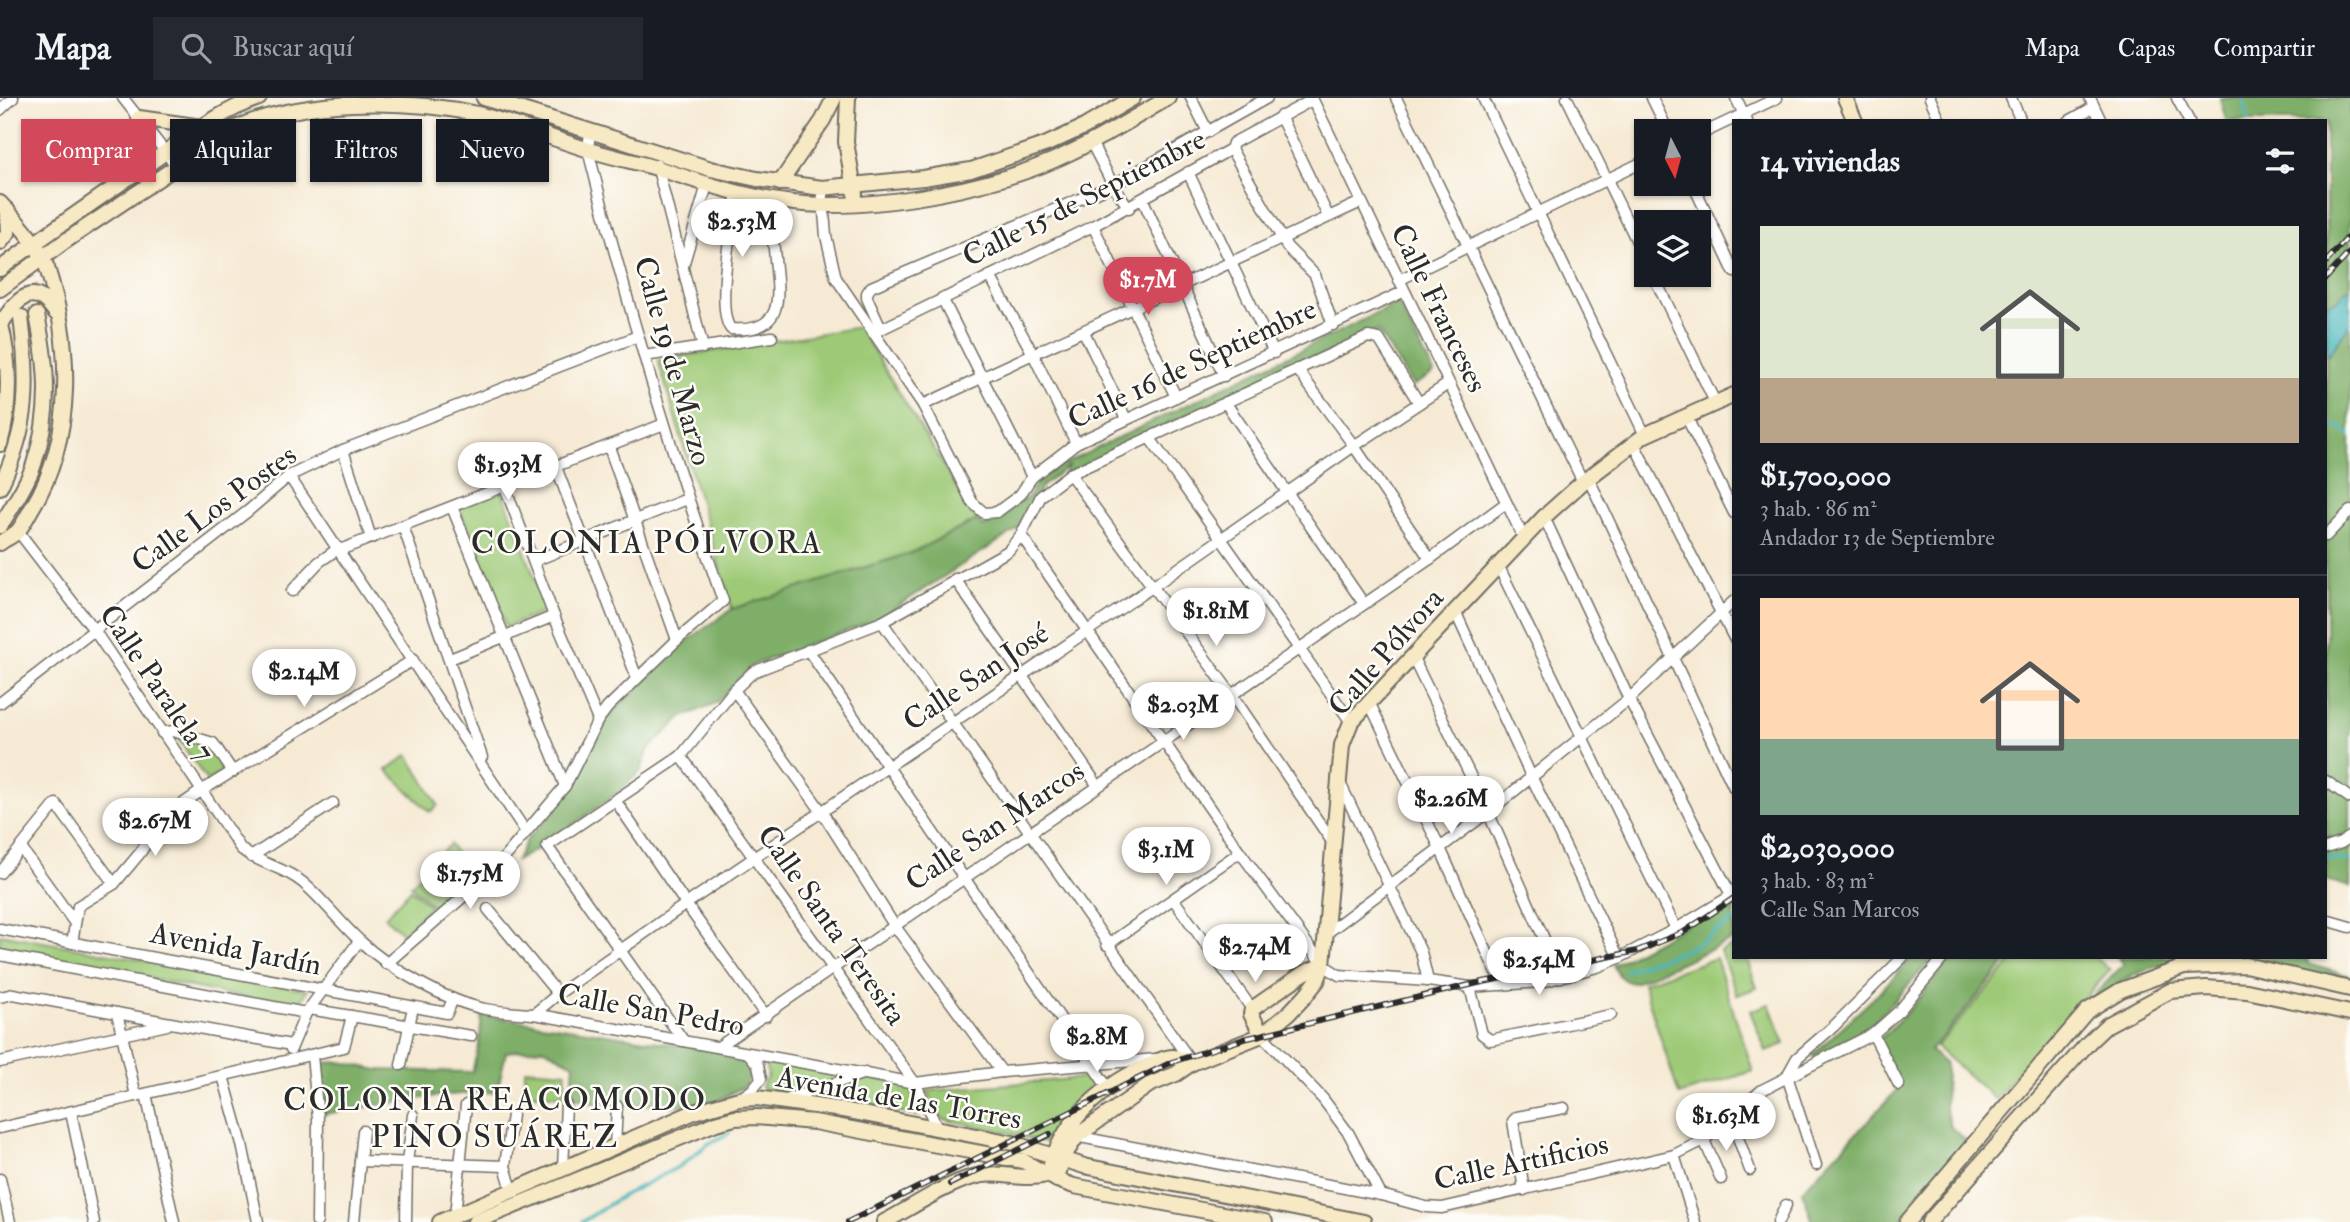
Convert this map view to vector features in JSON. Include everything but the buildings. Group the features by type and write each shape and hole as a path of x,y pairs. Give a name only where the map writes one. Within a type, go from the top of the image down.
{"street":[{"path":"0,110 13,98"},
{"path":"123,98 170,159"},
{"path":"216,119 241,104 259,98"},
{"path":"484,98 711,169 780,183 822,188 971,170 1047,144 1084,127 1133,98"},
{"path":"780,183 823,120 834,98"},
{"path":"848,98 846,142 858,204"},
{"path":"251,119 280,109 340,99 409,102 475,113 737,193 767,200 823,205 858,204 926,195 1020,174 1091,142 1168,98"},
{"path":"1191,98 1208,132"},
{"path":"877,331 867,298 871,287 1113,185 1268,98"},
{"path":"1396,98 1674,658 1732,784"},
{"path":"1483,98 1538,213 1639,439 1732,633"},
{"path":"1566,98 1634,235"},
{"path":"1652,98 1662,119"},
{"path":"1735,98 1745,117 1777,98"},
{"path":"1845,98 1854,119"},
{"path":"1930,98 1939,119"},
{"path":"2011,98 2020,119"},
{"path":"2177,98 2188,119"},
{"name":"Calle 15 de Septiembre","path":"877,331 1129,208 1231,149 1233,143 1312,99"},
{"name":"Calle Franceses","path":"1312,99 1524,539"},
{"path":"2072,119 2092,103 2100,119"},
{"path":"1280,116 1328,216"},
{"path":"139,117 170,122"},
{"path":"1712,130 1732,122"},
{"name":"Calle 19 de Marzo","path":"590,132 588,149 638,336 687,499 723,601 677,640"},
{"path":"1091,142 1113,185 1129,208"},
{"path":"0,268 170,149"},
{"path":"1231,149 1287,247 1315,275 1333,325"},
{"path":"653,151 703,348"},
{"path":"1399,280 1634,166"},
{"path":"0,289 170,172"},
{"path":"1188,172 1274,353"},
{"path":"752,196 757,179"},
{"path":"682,267 706,185"},
{"path":"822,188 827,246 836,278 877,331 923,405 1361,202"},
{"path":"737,193 726,273 727,323 735,329 759,326 768,321 778,302 767,200"},
{"path":"1699,196 1732,268"},
{"path":"1143,200 1224,376"},
{"path":"0,543 18,531 41,493 58,445 65,391 64,343 42,258 3,207"},
{"path":"0,243 8,233 3,207"},
{"path":"1093,226 1176,397"},
{"path":"990,276 1033,354 1076,443"},
{"path":"1659,287 1715,402"},
{"name":"Calle 16 de Septiembre","path":"923,405 978,510 984,513 997,512 1020,495 1032,477 1076,443 1403,292"},
{"path":"0,444 7,409 8,378 1,322 19,299 31,295 48,302 58,317"},
{"path":"942,298 1032,477"},
{"path":"0,526 33,467 47,408 46,358 37,315"},
{"path":"0,487 18,449 24,419 27,388 21,317"},
{"path":"1084,331 1126,419"},
{"name":"Calle Los Postes","path":"0,704 289,476 343,450 638,336"},
{"path":"644,356 772,337"},
{"path":"683,1040 547,846 681,756 734,690 753,672 882,622 1008,551 1021,535 1041,496 1070,474 1368,337 1379,339 1419,403"},
{"path":"1297,369 1354,446 1430,559"},
{"name":"Calle San José","path":"534,1014 558,994 686,904 1448,384"},
{"name":"Calle Pólvora","path":"1323,965 1338,778 1342,745 1351,722 1544,517 1585,479 1639,439 1732,396"},
{"path":"1225,402 1364,604"},
{"path":"1686,416 1732,509"},
{"path":"292,591 319,562 339,549 664,424"},
{"path":"1149,437 1297,650 1351,722"},
{"path":"386,964 494,870 565,786 598,720 618,696 677,640 609,447"},
{"path":"343,450 371,538"},
{"path":"556,467 637,678"},
{"path":"1070,474 1231,695 1333,842"},
{"path":"289,476 526,832"},
{"path":"505,487 554,616 598,720"},
{"path":"534,561 687,499"},
{"name":"Calle San Marcos","path":"718,1047 1430,559 1506,503"},
{"path":"452,507 565,786"},
{"path":"2327,535 2350,510"},
{"path":"1544,517 1629,699 1732,894"},
{"path":"403,526 485,769"},
{"name":"Calle Paralela 7","path":"18,531 94,630 241,849 251,857 291,874 304,883 359,941 386,964"},
{"path":"1021,535 1240,852 1323,965 1339,975 1470,986 1542,982 1619,958 1732,897"},
{"path":"1498,565 1676,929"},
{"path":"955,579 1020,677 1098,786"},
{"path":"1324,935 1488,812 1629,699 1732,603"},
{"path":"1455,611 1619,958"},
{"path":"450,659 554,616"},
{"path":"882,622 1192,1063"},
{"path":"808,650 1108,1088"},
{"path":"1413,658 1488,812 1561,978"},
{"path":"72,943 78,906 114,884 140,853 161,819 201,791 413,660"},
{"path":"734,690 822,812 894,925 1002,1072"},
{"path":"1369,702 1440,848 1502,985"},
{"path":"162,733 173,731 213,743 233,772"},
{"name":"Calle Santa Teresita","path":"681,756 915,1083 937,1128"},
{"path":"1338,778 1421,952 1428,981"},
{"path":"2327,782 2350,798"},
{"path":"615,800 766,1016"},
{"path":"251,857 332,803"},
{"path":"0,873 57,804 114,884"},
{"path":"2327,848 2341,843 2350,836"},
{"path":"21,848 74,922"},
{"path":"1107,945 1240,852"},
{"path":"1174,900 1252,1009 1251,1014 1262,1035 1323,1100 1349,1134 1381,1195"},
{"path":"488,909 558,994"},
{"path":"2327,920 2350,926"},
{"name":"Avenida Jardín","path":"0,929 447,1013 453,999"},
{"path":"289,1060 291,1045 307,1011 359,941"},
{"name":"Avenida Jardín","path":"0,955 307,1011 471,1036"},
{"name":"Calle Artificios","path":"1787,1076 1797,1058 1901,959"},
{"name":"Calle Artificios","path":"1071,1136 1381,1195 1435,1209 1674,1155 1704,1140 1762,1090 1873,1034 1899,1011 1942,959"},
{"name":"Calle San Pedro","path":"386,964 453,999 483,1008 534,1014 915,1083 1002,1072 1165,1058"},
{"path":"1252,1009 1304,973 1323,965"},
{"path":"1071,1136 1133,1095 1192,1063 1262,1035 1306,995 1317,981 1323,965"},
{"path":"1907,1222 2087,1011 2121,990 2184,967 2245,965 2350,989"},
{"path":"1470,986 1482,1034 1490,1040 1611,1015"},
{"path":"1928,1222 2089,1042 2108,1024 2170,991 2206,988 2247,991 2350,1013"},
{"path":"0,997 13,994 291,1045"},
{"path":"401,1065 413,1007"},
{"path":"117,1013 174,1222"},
{"path":"0,1127 344,1047 352,1016"},
{"path":"0,1062 174,1023"},
{"path":"1873,1034 1899,1085"},
{"path":"740,1099 761,1079 758,1065 749,1054"},
{"path":"312,1055 318,1119 317,1222"},
{"path":"884,1222 900,1218 972,1177 995,1175 1029,1179 1052,1178 1058,1158 1093,1100 1133,1072 1165,1058 1174,1057 1192,1063"},
{"path":"781,1101 865,1073"},
{"path":"223,1076 242,1144 258,1222"},
{"path":"1787,1076 1816,1165"},
{"name":"Avenida de las Torres","path":"447,1220 694,1112 740,1099 757,1098 1013,1143 1084,1166 1357,1221"},
{"path":"447,1220 467,1105"},
{"path":"563,1168 566,1105"},
{"path":"615,1146 617,1106"},
{"path":"1524,1190 1513,1121 1517,1117 1564,1108"},
{"path":"71,1112 94,1222"},
{"path":"406,1222 407,1162 413,1115"},
{"path":"512,1115 505,1166 512,1190"},
{"path":"1730,1116 1750,1170"},
{"name":"Avenida de las Torres","path":"475,1222 703,1128 735,1118 756,1117 814,1122 1023,1161 1052,1178 1074,1186 1265,1222"},
{"path":"354,1222 363,1131"},
{"path":"1704,1140 1721,1179"},
{"path":"1976,1142 1990,1153"},
{"path":"1674,1155 1695,1222"},
{"path":"360,1161 505,1166"},
{"path":"0,1179 10,1222"},
{"path":"1778,1222 1786,1205"}],"green space":[{"path":"2220,98 2350,98 2350,290 2331,304 2327,305 2327,119 2225,119"},
{"path":"1398,303 1434,373 1413,386 1378,331 1169,423 1063,476 1069,465 1041,487 1019,528 876,620 753,665 716,703 681,718 649,749 641,771 616,794 549,842 516,861 527,839 554,812 604,721 684,643 732,609 911,553 977,520 984,527 1029,496 1041,475"},
{"path":"2350,325 2350,887 2327,880 2327,356"},
{"path":"859,327 977,520 911,553 732,609 658,360"},
{"path":"502,490 547,611 506,627 459,507"},
{"path":"175,734 212,745 227,768 207,781"},
{"path":"408,755 438,805 430,812 387,770"},
{"path":"450,844 471,879 436,909 411,885"},
{"path":"411,889 430,906 403,934 385,917"},
{"path":"1732,900 1732,940 1634,983 1623,980 1613,965"},
{"path":"0,934 308,990 297,1008 0,949"},
{"path":"1732,947 1732,959 1747,959 1757,988 1737,995 1720,951"},
{"path":"1716,958 1753,1071 1679,1095 1643,983"},
{"path":"1910,959 1932,959 1875,1022 1815,1058 1812,1055 1878,994"},
{"path":"1950,959 2009,959 1930,1051 1946,1064 1945,1108 1951,1127 1969,1143 1900,1222 1813,1222 1802,1191 1900,1087 1878,1041 1912,1007"},
{"path":"2014,959 2097,959 2110,970 1995,1099 1936,1047"},
{"path":"2120,959 2308,959 2308,964 2350,976 2350,984 2241,962 2186,961 2159,966 2125,980 2071,1019 2124,964"},
{"path":"1769,1004 1785,1044 1766,1051 1750,1011"},
{"path":"482,1015 725,1052 743,1060 751,1073 745,1086 717,1101 691,1106 588,1103 571,1095 574,1064 543,1048 506,1052 497,1092 432,1097 324,1114 320,1063 341,1062 378,1070 472,1072 479,1045"},
{"path":"764,1062 909,1084 920,1114 918,1116 764,1089 761,1087 768,1075"},
{"path":"525,1069 566,1072 564,1096 523,1093"},
{"path":"1094,1077 1098,1083 1049,1144 942,1119 927,1091"}],"water":[{"path":"2346,290 2350,290 2350,325 2327,356 2327,305 2339,299"}],"waterway":[{"path":"2243,98 2248,119"},
{"path":"2327,423 2341,428 2350,435"},
{"path":"2327,858 2350,861"},
{"path":"1626,971 1688,949 1732,921"},
{"path":"582,1222 622,1196 680,1166 708,1144 729,1133"}],"tunnel":[{"path":"0,231 26,271 37,315"}],"railway":[{"path":"2327,261 2350,235"},
{"path":"2327,277 2350,252"},
{"path":"848,1222 1172,1062 1244,1039 1478,983 1637,951 1684,932 1732,899"},
{"path":"950,1184 1050,1134"}],"district":[{"name":"COLONIA PÓLVORA","path":"647,543"},
{"name":"COLONIA REACOMODO PINO SUÁREZ","path":"495,1118"}]}
